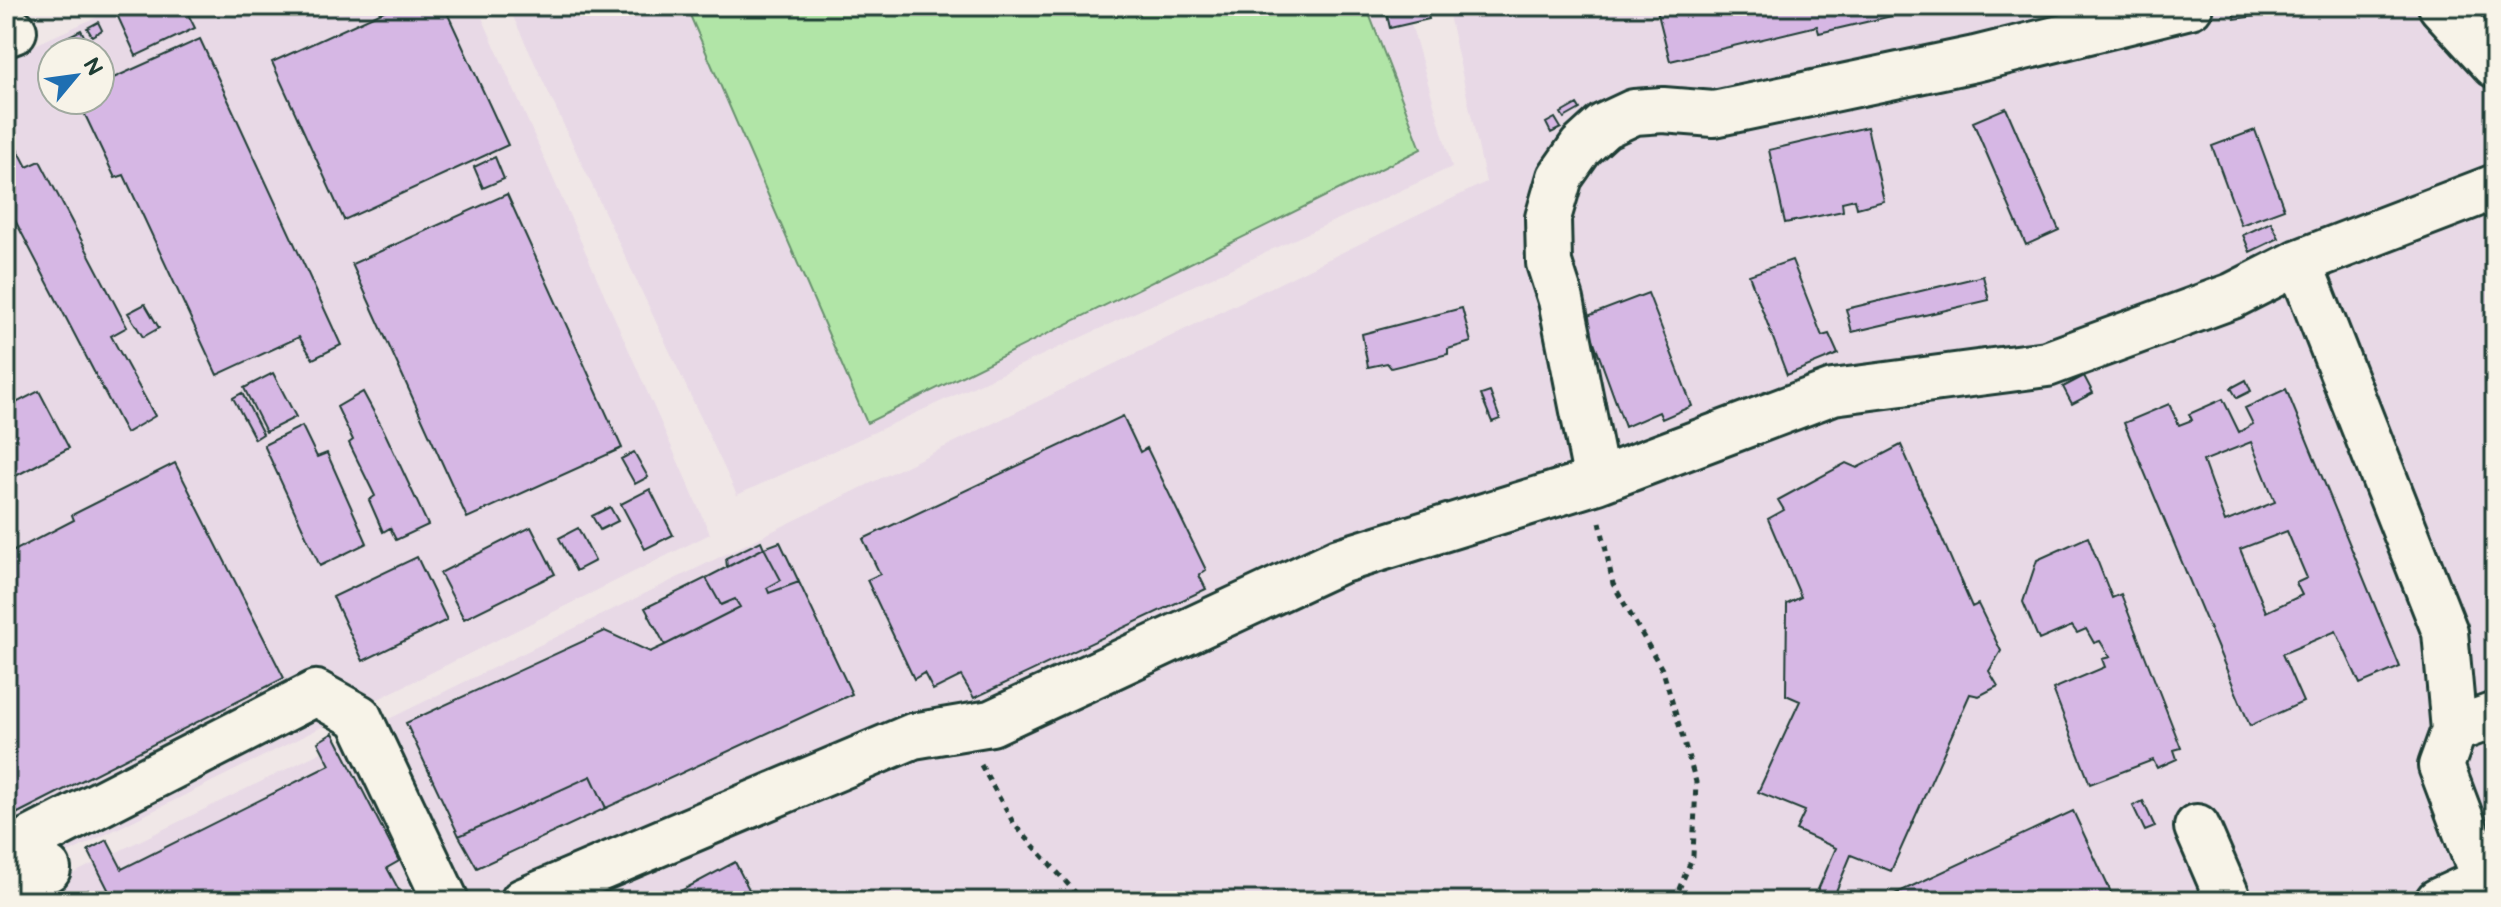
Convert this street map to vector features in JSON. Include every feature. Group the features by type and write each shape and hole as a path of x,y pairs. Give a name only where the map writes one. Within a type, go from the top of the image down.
{"lane":[{"path":"1597,481 1561,300 1549,263 1548,218 1560,177 1581,147 1604,126 1634,112 1663,110 1714,114 1975,59 2190,6"},
{"path":"2441,6 2495,65"},
{"path":"523,901 913,736 991,723 1339,561 1597,481 1833,392 2047,364 2232,296 2299,262 2495,187"},
{"path":"2299,262 2445,632 2454,730 2441,766 2488,890 2438,901"},
{"path":"6,852 316,693 359,717 446,901"},
{"path":"2454,730 2495,715"},
{"path":"2197,827 2229,901"},
{"path":"6,890 48,869"}],"path":[{"path":"1597,481 1601,529 1613,584 1663,671 1696,782 1693,856 1674,901"},
{"path":"962,727 1014,824 1083,901"}],"shaded area":[{"path":"121,6 477,6 710,534 6,884 6,58 36,44 36,116 116,116 116,36 55,36"},
{"path":"508,6 1406,6 1452,167 737,495"},
{"path":"1447,6 2495,6 2495,901 17,901 1486,182"}],"green space":[{"path":"686,6 1366,6 1421,149 867,423"}],"building":[{"path":"113,6 184,6 195,28 136,56"},
{"path":"395,6 444,6 508,145 344,220 272,62"},
{"path":"1385,6 1426,6 1429,19 1390,28"},
{"path":"1656,6 1898,6 1900,14 1819,33 1817,26 1670,61"},
{"path":"2232,6 2253,6 2256,16 2235,19"},
{"path":"98,22 102,30 92,36 87,28"},
{"path":"81,30 84,36 69,36"},
{"path":"200,39 341,345 313,359 299,337 217,375 124,175 115,178 86,116 116,116 116,77"},
{"path":"1577,104 1580,109 1564,118 1561,113"},
{"path":"2006,108 2059,230 2026,245 1973,122"},
{"path":"1555,118 1561,128 1551,133 1546,123"},
{"path":"6,127 27,167 40,161 127,327 111,336 155,416 126,433 6,203"},
{"path":"1867,127 1884,201 1857,208 1855,199 1842,202 1843,211 1785,223 1769,150"},
{"path":"2255,130 2284,209 2241,225 2212,146"},
{"path":"495,157 504,179 483,188 474,167"},
{"path":"507,194 622,448 467,518 352,264"},
{"path":"2271,222 2279,238 2250,252 2243,235"},
{"path":"1792,260 1822,336 1829,334 1838,354 1787,375 1749,275"},
{"path":"1983,276 1989,300 1852,332 1846,309"},
{"path":"1648,293 1692,406 1662,419 1659,412 1625,427 1585,317"},
{"path":"145,304 159,328 143,337 128,313"},
{"path":"1462,308 1471,342 1448,349 1448,354 1391,368 1387,363 1368,367 1362,334"},
{"path":"273,373 296,417 266,432 244,388"},
{"path":"2084,376 2093,393 2072,404 2063,387"},
{"path":"2246,380 2251,391 2237,398 2231,388"},
{"path":"2286,389 2400,667 2360,684 2336,631 2282,654 2303,702 2250,726 2124,423 2169,404 2179,425 2192,420 2189,414 2223,399 2239,432 2253,424 2245,408","holes":["2251,442 2275,502 2225,522 2203,461","2287,531 2307,578 2296,583 2302,595 2266,612 2240,549"]},
{"path":"39,391 69,448 6,481 6,408"},
{"path":"363,392 428,525 396,540 390,528 383,532 369,500 375,496 349,443 353,440 337,407"},
{"path":"1490,392 1500,419 1492,422 1481,395"},
{"path":"242,393 263,434 255,439 233,398"},
{"path":"1123,416 1140,452 1147,448 1206,570 1199,575 1206,589 974,698 961,676 933,690 924,673 914,679 867,580 880,574 863,539"},
{"path":"302,426 317,457 327,453 367,543 320,566 264,445"},
{"path":"1901,445 1972,607 1978,604 2001,651 1989,671 1998,686 1979,696 1970,694 1891,871 1851,855 1832,901 1813,901 1836,848 1796,830 1805,811 1758,792 1800,701 1786,695 1787,604 1801,597 1768,519 1784,510 1778,500 1846,463 1857,468"},
{"path":"634,452 648,477 635,484 621,459"},
{"path":"175,463 284,678 6,819 6,555 74,520 72,515"},
{"path":"650,489 673,535 645,549 621,504"},
{"path":"610,507 618,521 600,530 592,516"},
{"path":"531,527 555,574 464,619 440,573"},
{"path":"578,528 595,561 576,571 559,538"},
{"path":"2088,537 2112,598 2121,594 2181,748 2174,750 2177,759 2157,768 2153,760 2090,784 2053,689 2105,667 2102,659 2110,657 2100,641 2094,643 2086,629 2077,633 2072,626 2039,640 2023,602 2037,560"},
{"path":"761,541 764,548 727,567 726,558"},
{"path":"780,542 799,582 769,593 767,588 781,580 764,548"},
{"path":"764,548 781,580 767,588 769,593 799,582 852,694 606,808 591,776 459,836 406,723 605,631 650,652 665,645 740,607 735,599 721,605 706,578"},
{"path":"417,557 447,620 363,661 333,597"},
{"path":"706,578 721,605 735,599 740,607 665,645 645,608"},
{"path":"333,733 399,861 387,868 400,892 381,901 114,901 88,850 107,840 122,869 330,765 318,742"},
{"path":"591,776 606,808 477,868 459,836"},
{"path":"2143,801 2155,827 2145,831 2133,806"},
{"path":"2073,811 2115,901 1880,901"},
{"path":"735,862 755,901 662,901"},
{"path":"88,890 94,901 76,901 74,897"}]}
